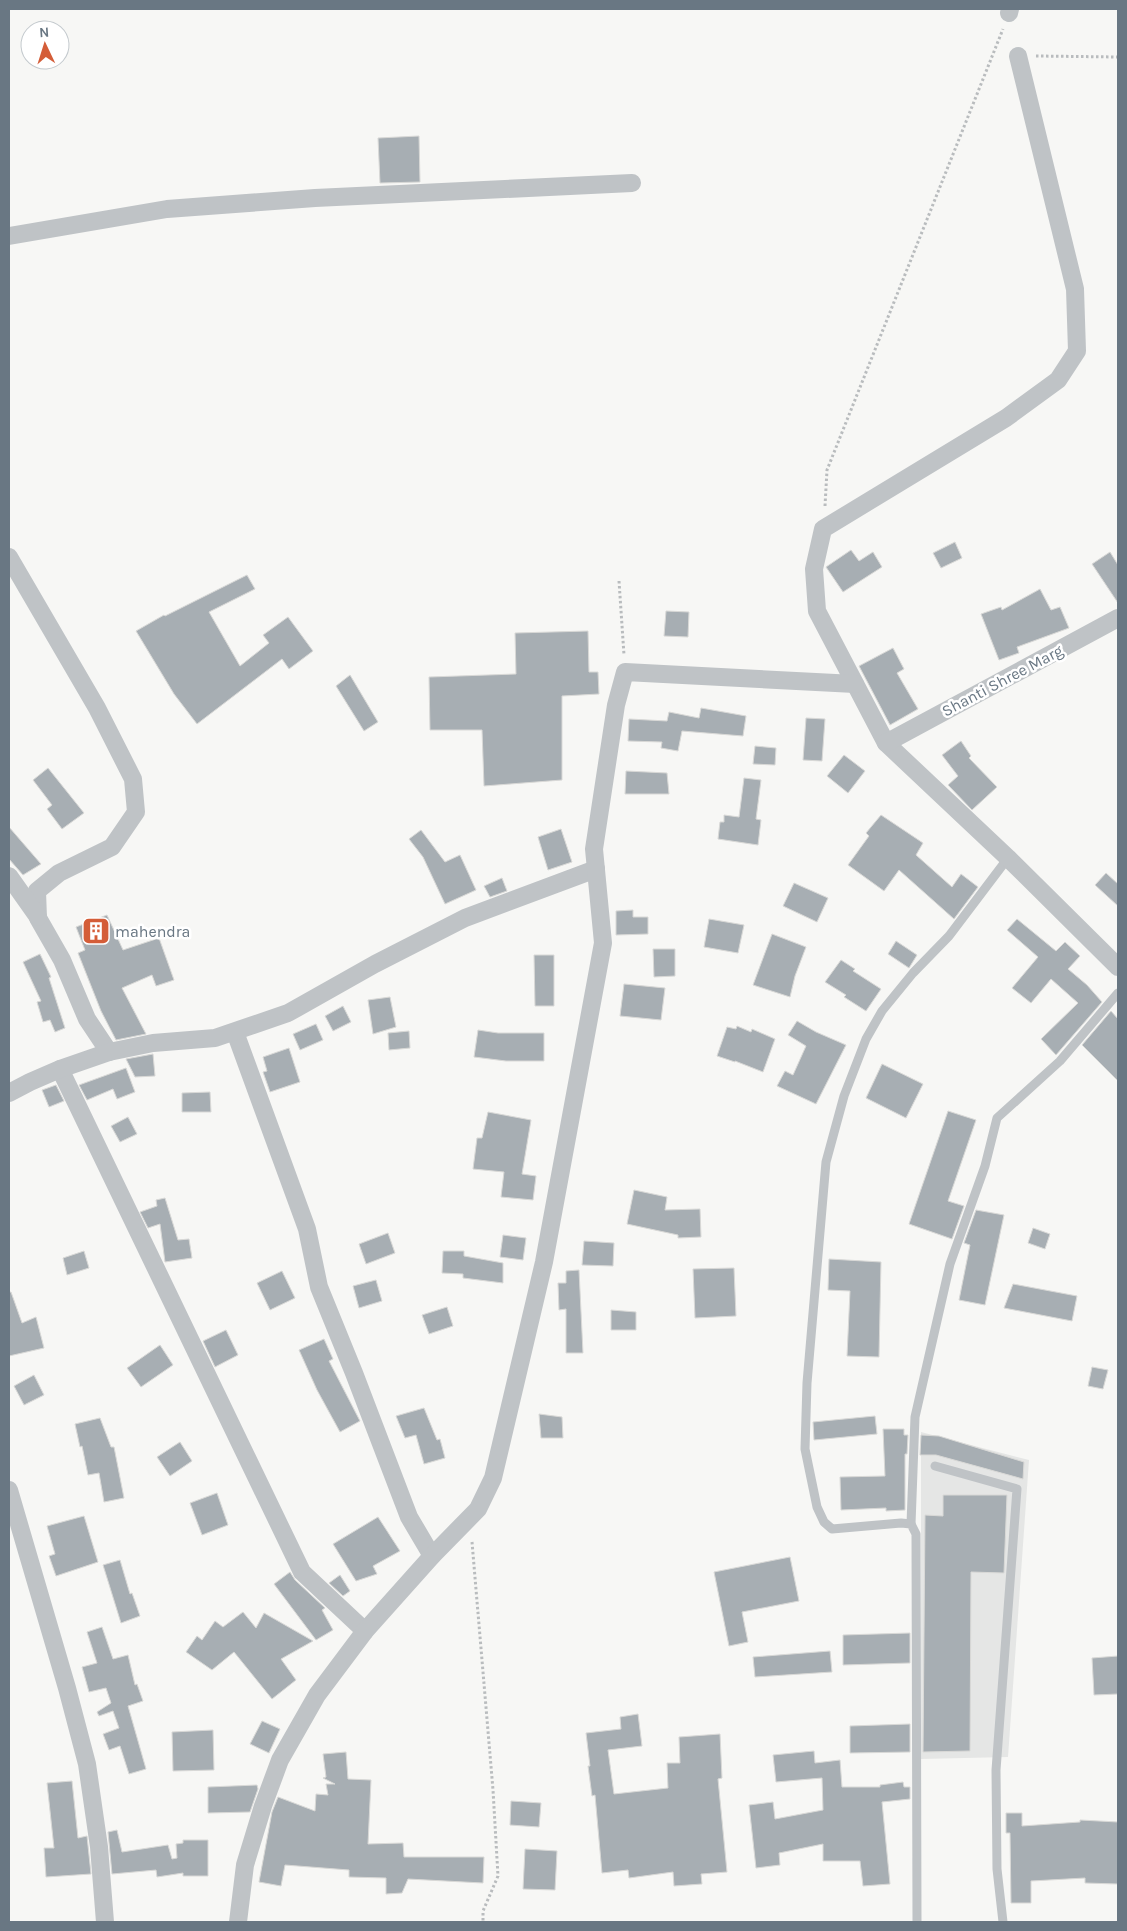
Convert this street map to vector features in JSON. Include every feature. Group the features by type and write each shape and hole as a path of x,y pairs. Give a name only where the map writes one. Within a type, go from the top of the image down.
{"street":[{"path":"1018,56 1076,289 1076,351 1058,380 1006,418 823,529 814,569 817,611 886,743 1008,858 1118,967"},
{"path":"9,236 168,209 315,198 632,183"},
{"path":"9,557 97,708 133,779 136,812 112,847 60,873 37,891 38,918"},
{"name":"Shanti Shree Marg","path":"886,743 1118,618"},
{"path":"238,1922 245,1864 280,1760 318,1695 365,1631 432,1556 478,1509 493,1478 544,1262 603,943 594,849 616,705 625,672 855,684"},
{"path":"10,1089 109,1052 153,1043 215,1038 288,1013 375,964 465,918 596,868"},
{"path":"9,876 38,918 62,960 87,1019 109,1052"},
{"path":"235,1032 307,1229 319,1287 409,1518 432,1556"},
{"path":"60,1069 302,1572 365,1631"},
{"path":"9,1490 67,1688 87,1764 99,1847 105,1922"}],"lane":[{"path":"911,1524 901,1523 832,1529 824,1522 817,1507 806,1449 807,1383 826,1162 844,1096 866,1039 882,1011 913,973 949,936 1008,858"},
{"path":"917,1922 916,1534 911,1524 915,1417 950,1264 985,1166 996,1118 1060,1061 1118,993"},
{"path":"936,1466 1017,1489 996,1770 997,1869 1003,1922"}],"path":[{"path":"823,529 828,470 994,55 1009,11"},
{"path":"994,55 1118,57"},
{"path":"619,581 625,672"},
{"path":"470,1517 493,1790 498,1876 483,1911 482,1922"}],"shaded area":[{"path":"921,1432 1029,1460 1008,1757 921,1759"}],"building":[{"path":"419,136 420,182 380,183 378,138"},
{"path":"955,542 962,558 941,568 933,553"},
{"path":"851,550 859,561 873,552 882,567 843,592 826,567"},
{"path":"1110,552 1118,565 1118,603 1092,564"},
{"path":"247,575 255,589 209,612 240,666 269,643 263,635 288,617 313,651 289,669 282,659 197,724 174,694 136,631 164,615"},
{"path":"1040,589 1051,610 1060,607 1069,628 1017,647 1019,653 999,660 981,614 1001,607 1002,610"},
{"path":"666,611 689,612 688,637 664,636"},
{"path":"588,631 589,672 598,672 599,694 562,696 562,780 484,786 482,730 430,730 429,677 516,674 515,633"},
{"path":"893,648 904,669 897,673 918,709 890,725 859,666"},
{"path":"350,675 378,722 364,731 336,686"},
{"path":"701,708 746,716 743,736 682,731 678,751 661,748 662,742 628,741 629,719 667,721 669,712 699,718"},
{"path":"806,718 825,719 822,761 803,760"},
{"path":"961,741 971,756 969,758 997,787 972,810 948,785 958,776 942,755"},
{"path":"755,746 776,748 775,765 753,764"},
{"path":"844,755 865,771 848,793 827,776"},
{"path":"48,768 84,813 62,829 47,809 52,805 33,780"},
{"path":"626,771 667,773 669,794 625,794"},
{"path":"744,778 761,780 756,819 761,820 758,845 718,839 720,822 724,822 724,815 739,817"},
{"path":"881,815 923,843 916,855 952,887 961,874 978,887 954,919 899,870 884,891 848,865 869,836 866,833"},
{"path":"9,827 41,864 23,875 9,859"},
{"path":"561,829 572,862 548,870 538,837"},
{"path":"421,830 445,862 460,855 476,890 445,904 423,857 409,839"},
{"path":"1106,873 1118,884 1118,906 1095,885"},
{"path":"502,878 507,891 490,897 484,886"},
{"path":"794,883 828,898 817,922 783,906"},
{"path":"633,910 633,917 648,917 648,934 616,935 616,911"},
{"path":"107,915 123,950 159,938 174,980 156,986 152,975 122,988 146,1034 116,1040 101,1011 78,953 85,950 76,927"},
{"path":"709,919 744,925 738,953 704,947"},
{"path":"1017,919 1056,951 1065,942 1080,956 1068,969 1087,985 1102,1002 1056,1055 1041,1039 1078,1003 1051,979 1031,1003 1012,988 1038,957 1007,930"},
{"path":"772,934 806,947 795,976 790,997 753,985"},
{"path":"896,941 917,955 909,968 888,954"},
{"path":"653,949 675,949 675,976 654,977"},
{"path":"40,954 51,977 49,978 65,1028 55,1032 50,1020 43,1022 37,1002 41,1001 23,962"},
{"path":"534,955 554,955 554,1006 535,1006"},
{"path":"841,960 855,969 853,971 881,989 866,1011 844,997 846,995 825,982"},
{"path":"624,984 665,988 661,1020 620,1016"},
{"path":"390,997 396,1027 373,1034 368,1000"},
{"path":"343,1006 351,1022 333,1031 325,1016"},
{"path":"1111,1011 1118,1019 1118,1081 1082,1045"},
{"path":"797,1021 816,1032 846,1045 816,1104 777,1086 785,1071 793,1075 806,1046 788,1035"},
{"path":"316,1024 323,1040 300,1050 293,1034"},
{"path":"737,1026 751,1032 752,1029 775,1039 763,1072 717,1056 727,1027 736,1029"},
{"path":"478,1030 498,1033 544,1033 544,1061 506,1061 474,1057"},
{"path":"409,1031 410,1048 389,1050 388,1033"},
{"path":"289,1048 300,1082 270,1092 263,1072 267,1071 263,1057"},
{"path":"153,1054 155,1076 135,1077 126,1059"},
{"path":"882,1064 923,1084 906,1118 866,1098"},
{"path":"126,1068 135,1092 117,1099 113,1089 87,1100 79,1085"},
{"path":"56,1085 64,1101 49,1107 42,1090"},
{"path":"210,1092 211,1112 182,1112 182,1093"},
{"path":"948,1111 976,1120 948,1201 964,1206 952,1239 909,1224"},
{"path":"488,1112 531,1120 522,1174 536,1176 533,1200 501,1197 504,1172 473,1169 477,1138 482,1138"},
{"path":"128,1117 137,1134 120,1142 111,1126"},
{"path":"634,1190 667,1197 665,1210 700,1209 701,1237 678,1238 678,1235 627,1224"},
{"path":"165,1198 178,1240 189,1239 192,1258 165,1262 160,1224 148,1228 140,1212 157,1206 156,1200"},
{"path":"976,1210 1004,1215 985,1305 959,1300 970,1245 964,1243"},
{"path":"1033,1228 1050,1234 1045,1249 1028,1243"},
{"path":"388,1233 395,1253 366,1264 359,1244"},
{"path":"503,1235 526,1238 523,1260 500,1257"},
{"path":"584,1241 614,1243 613,1266 582,1265"},
{"path":"84,1251 89,1268 67,1275 63,1258"},
{"path":"443,1251 464,1251 464,1256 503,1263 503,1283 463,1278 463,1274 442,1273"},
{"path":"829,1259 881,1262 879,1357 847,1356 850,1291 828,1290"},
{"path":"734,1268 736,1316 695,1318 693,1269"},
{"path":"579,1270 583,1353 566,1353 566,1309 559,1310 558,1283 566,1283 566,1271"},
{"path":"282,1271 295,1298 270,1310 257,1283"},
{"path":"376,1280 382,1301 359,1308 353,1286"},
{"path":"1013,1284 1077,1296 1072,1321 1004,1308"},
{"path":"9,1292 11,1292 22,1323 36,1317 44,1348 9,1356"},
{"path":"447,1307 453,1326 429,1334 422,1315"},
{"path":"611,1310 636,1312 636,1330 611,1330"},
{"path":"226,1330 238,1355 215,1367 203,1341"},
{"path":"324,1339 333,1359 329,1361 360,1421 340,1432 317,1390 299,1350"},
{"path":"160,1345 173,1365 141,1387 127,1368"},
{"path":"1092,1367 1108,1370 1103,1389 1088,1386"},
{"path":"34,1375 44,1395 24,1405 14,1386"},
{"path":"424,1408 437,1440 440,1439 445,1458 424,1464 416,1435 405,1438 396,1416"},
{"path":"539,1414 562,1417 563,1438 541,1438"},
{"path":"875,1416 877,1434 814,1440 813,1422"},
{"path":"100,1418 111,1447 114,1447 124,1498 104,1502 99,1473 88,1475 75,1424"},
{"path":"883,1429 904,1429 904,1435 908,1435 907,1454 905,1454 905,1510 886,1511 886,1508 841,1510 840,1477 885,1476"},
{"path":"921,1435 939,1436 1024,1462 1023,1479 936,1455 920,1455"},
{"path":"180,1442 192,1461 170,1476 157,1457"},
{"path":"217,1493 228,1525 202,1535 190,1503"},
{"path":"943,1495 1007,1495 1004,1573 971,1572 970,1751 923,1752 925,1515 943,1516"},
{"path":"84,1516 98,1562 56,1576 49,1556 55,1554 47,1526"},
{"path":"378,1517 400,1551 373,1566 377,1574 356,1581 333,1544"},
{"path":"790,1557 799,1601 742,1612 748,1642 729,1646 714,1572"},
{"path":"120,1560 130,1594 132,1593 140,1616 121,1623 103,1565"},
{"path":"290,1572 295,1580 325,1608 322,1610 333,1630 316,1640 274,1584"},
{"path":"340,1575 350,1591 343,1596 329,1583"},
{"path":"243,1612 256,1628 264,1613 313,1641 281,1659 296,1680 272,1699 234,1652 212,1670 186,1652 197,1636 202,1640 215,1621 223,1627"},
{"path":"102,1627 113,1659 128,1655 135,1685 137,1684 143,1701 128,1706 146,1769 129,1774 120,1746 109,1750 103,1734 119,1728 113,1711 99,1716 97,1712 111,1703 106,1688 89,1692 82,1667 97,1663 87,1632"},
{"path":"910,1633 910,1663 843,1665 843,1635"},
{"path":"830,1651 832,1672 755,1677 753,1657"},
{"path":"1118,1656 1118,1694 1094,1695 1092,1658"},
{"path":"638,1714 642,1746 608,1750 614,1794 668,1788 667,1763 680,1763 679,1737 720,1734 722,1778 718,1779 727,1872 701,1874 702,1884 674,1886 673,1872 629,1878 628,1870 602,1873 595,1795 592,1796 586,1733 621,1729 620,1717"},
{"path":"262,1721 280,1729 269,1753 250,1744"},
{"path":"910,1724 910,1752 850,1753 850,1726"},
{"path":"213,1730 214,1770 173,1771 172,1732"},
{"path":"814,1751 815,1763 840,1760 842,1787 880,1787 880,1785 903,1782 904,1787 910,1787 910,1799 882,1802 890,1884 863,1886 860,1861 823,1861 823,1844 779,1853 780,1865 756,1868 749,1805 773,1802 775,1819 823,1810 822,1778 776,1782 773,1755"},
{"path":"346,1752 348,1779 371,1780 368,1844 403,1843 404,1857 484,1857 483,1883 408,1879 402,1893 386,1894 386,1878 349,1877 349,1870 285,1865 281,1886 259,1882 272,1812 278,1797 315,1811 316,1794 328,1795 326,1784 335,1784 323,1778 326,1777 323,1754"},
{"path":"72,1781 78,1838 87,1836 91,1874 46,1877 44,1848 54,1848 47,1783"},
{"path":"257,1785 258,1789 250,1812 208,1813 208,1787"},
{"path":"511,1801 541,1803 539,1827 510,1825"},
{"path":"1006,1813 1022,1813 1022,1826 1080,1822 1080,1820 1118,1822 1118,1884 1085,1883 1085,1878 1031,1881 1031,1903 1011,1903 1010,1833 1006,1833"},
{"path":"117,1830 122,1852 168,1845 172,1859 177,1858 176,1844 183,1843 183,1840 208,1840 208,1876 183,1876 183,1873 157,1877 156,1870 112,1874 108,1832"},
{"path":"525,1849 557,1851 555,1890 523,1889"}],"place":[{"name":"mahendra","path":"96,931"}]}
